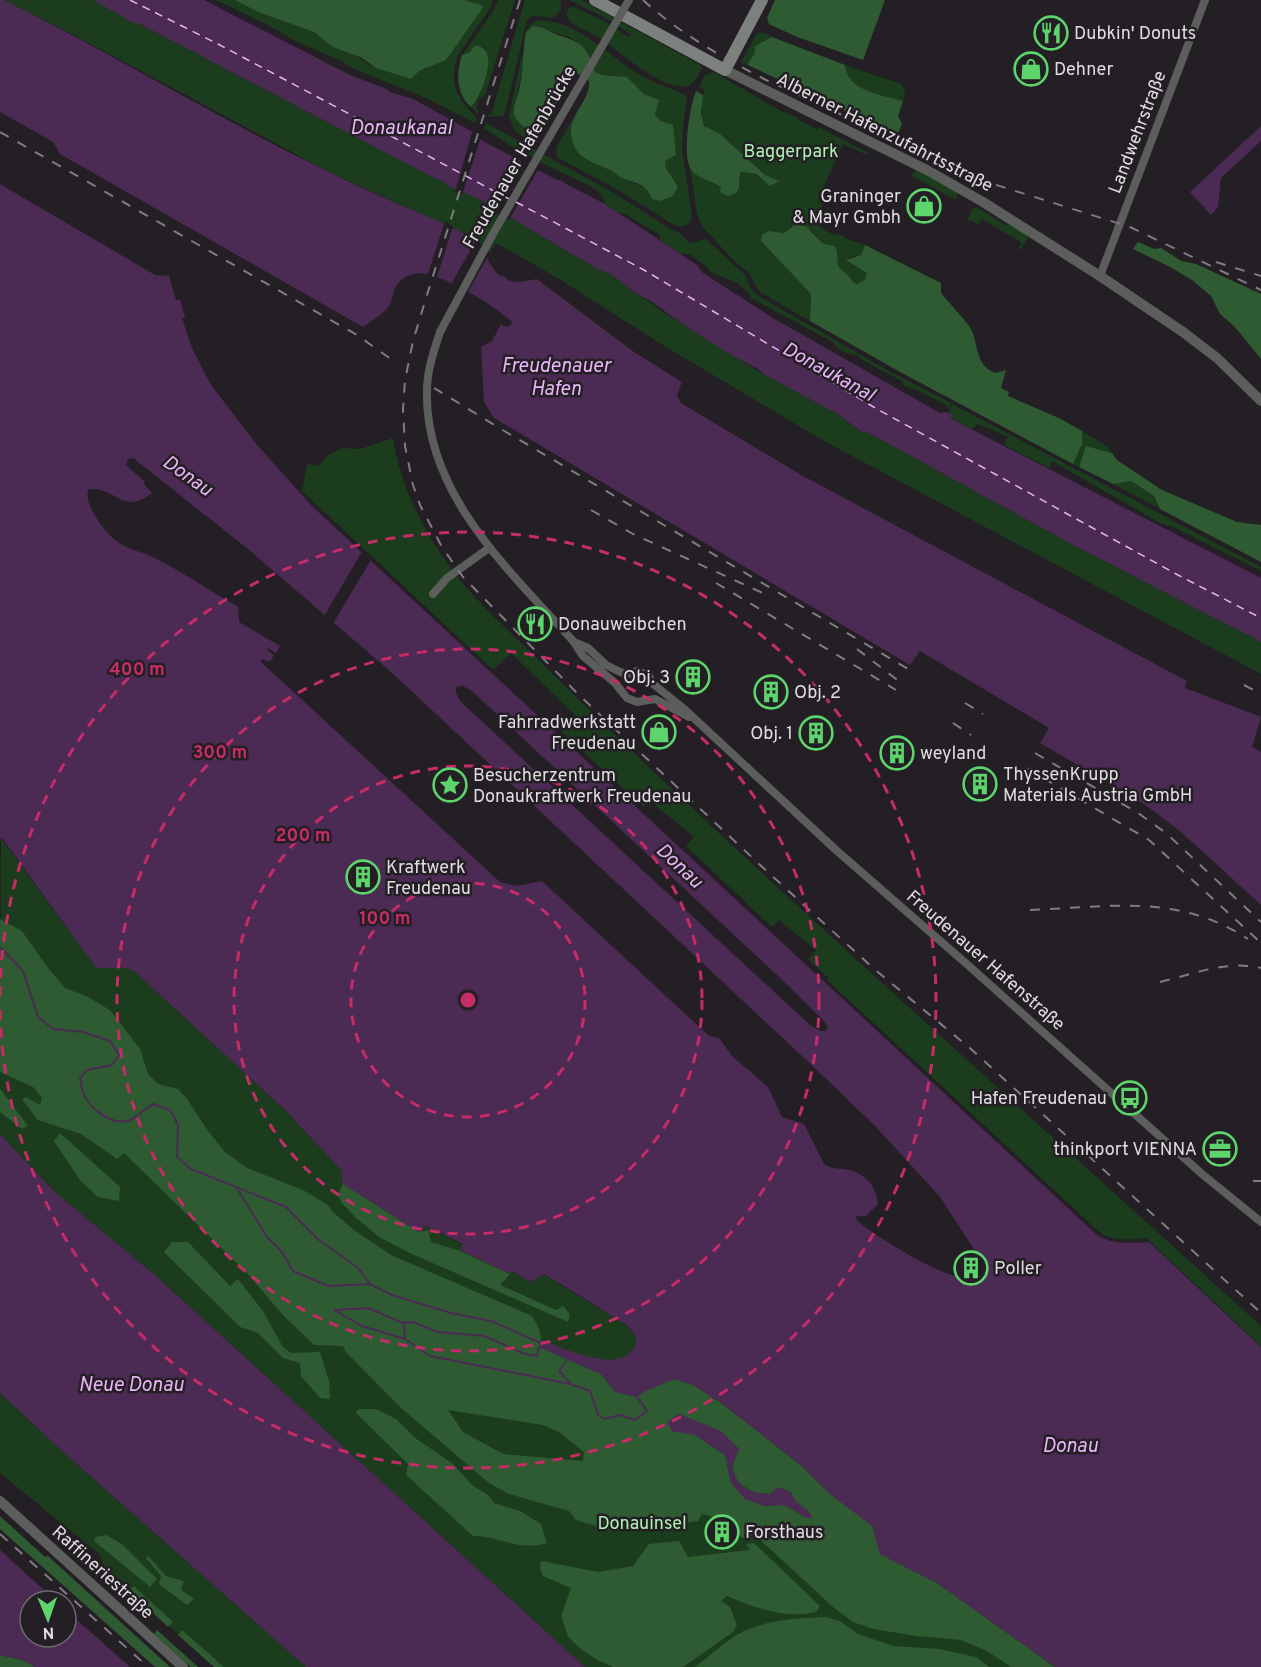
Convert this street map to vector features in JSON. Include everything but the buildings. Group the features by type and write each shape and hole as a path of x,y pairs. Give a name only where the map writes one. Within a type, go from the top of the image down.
{"main road":[{"name":"Alberner Hafenzufahrtsstraße","path":"595,0 725,70"},
{"path":"725,70 762,0"}],"street":[{"name":"Freudenauer Hafenbrücke","path":"440,332 494,232 629,0"},
{"name":"Landwehrstraße","path":"1100,276 1205,0"},
{"name":"Alberner Hafenzufahrtsstraße","path":"725,70 941,177 1100,276 1183,332 1217,358 1261,401"},
{"name":"Freudenauer Hafenstraße","path":"440,332 431,362 427,388 431,435 438,460 466,513 489,548 574,642 583,656 622,690 627,698 632,701 655,699 692,718"},
{"path":"433,594 447,578 489,548"},
{"name":"Freudenauer Hafenstraße","path":"574,642 588,648 606,665 628,674 637,671 649,676 652,683 683,708 836,850 1202,1174 1261,1222"},
{"path":"622,690 623,679 628,674"},
{"path":"645,700 650,694 652,683"},
{"name":"Raffineriestraße","path":"0,1501 183,1667"}],"green space":[{"path":"4,0 93,0 133,23 138,23 436,179 444,181 446,185 479,199 599,270 614,276 663,312 765,375 839,415 861,432 869,433 1073,545 1261,642 1261,674 824,441 666,347 556,277 496,243 488,256 452,228 327,171"},
{"path":"216,0 235,0 258,12 314,32 376,68 411,79 419,71 427,69 483,6 465,0 493,0 491,7 458,55 455,65 456,90 464,104 477,118 475,123 428,99 352,68 297,42"},
{"path":"235,0 465,0 484,6 446,60 419,71 411,79 376,68 362,58 333,47 314,32 258,12"},
{"path":"498,0 515,0 485,95 479,99 476,110 479,111 478,114 471,107 480,95 484,80 485,49 474,47 470,52 462,55 492,13"},
{"path":"525,0 559,0 561,10 553,18 534,16 527,20 505,113 503,116 488,117 489,114 491,115"},
{"path":"569,0 581,0 700,65 702,69 694,81 687,86 676,86 652,76 595,35 570,22 566,14 570,7 574,7 604,21 628,37 632,35 606,18"},
{"path":"775,0 885,0 863,60 797,37 769,24 767,18"},
{"path":"537,20 567,26 593,41 642,76 685,95 687,98 682,149 692,215 688,224 682,227 672,224 623,193 557,157 556,148 573,119 571,130 586,159 615,172 625,180 644,187 660,201 673,196 678,187 666,168 665,161 676,155 672,125 661,121 655,115 659,100 644,94 627,77 602,75 595,72 587,50 569,37 533,26 526,32"},
{"path":"533,26 580,45 590,57 595,72 602,75 627,77 644,94 659,100 655,115 661,121 673,125 676,155 665,161 666,168 678,187 673,196 660,201 652,199 643,186 622,178 585,158 575,148 571,133 572,126 587,94 589,81 575,72 538,135 517,120 514,109 520,86 526,32"},
{"path":"757,33 765,33 772,37 755,46 754,55 748,65 741,62"},
{"path":"772,37 845,65 847,74 859,86 876,94 903,101 898,116 902,124 897,136 748,65 754,55 755,46"},
{"path":"474,46 482,48 487,53 488,62 484,83 471,107 462,96 458,76 462,55 470,52"},
{"path":"522,54 523,65 517,96 517,114 521,122 530,130 527,135 535,139 532,144 515,131 509,117"},
{"path":"845,65 901,84 905,91 903,101 876,94 859,86 847,74"},
{"name":"Baggerpark","path":"714,72 779,110 817,129 819,127 867,152 867,155 843,144 818,199 822,206 816,222 827,232 865,245 861,255 848,258 855,265 867,271 867,277 864,280 859,283 852,282 838,266 837,250 834,246 822,243 810,229 789,229 784,233 769,231 761,241 811,294 810,321 760,292 747,271 734,261 701,225 697,214 690,167 699,177 719,184 732,195 739,188 742,172 755,174 770,186 778,181 765,175 720,134 709,130 702,122 701,101 705,91 699,86 705,75"},
{"path":"696,91 703,95 701,113 704,126 720,134 765,175 779,181 770,186 756,174 742,172 739,188 736,193 728,196 720,192 721,187 692,171 687,155 687,144 689,119"},
{"path":"486,123 614,193 680,233 689,243 706,239 745,275 751,289 757,295 887,370 951,403 948,409 946,405 904,386 902,381 859,358 858,355 844,352 833,342 751,298 748,292 737,283 709,271 706,266 689,254 681,254 660,240 659,234 605,204 602,195 592,187 542,163 521,149 518,151 484,128"},
{"path":"917,170 958,192 956,200 910,175"},
{"path":"977,208 1027,235 1028,238 1021,249 1018,249 1022,243 982,219 978,225 971,220 967,221 972,209"},
{"path":"795,225 806,226 822,243 834,246 837,250 838,266 857,284 865,280 867,273 846,260 861,255 865,245 941,283 941,293 972,331 983,364 996,373 1006,370 1001,388 1009,392 1008,396 1061,419 1082,431 1082,444 1073,464 810,321 811,294 761,241 762,235 769,231 784,233"},
{"path":"1138,242 1154,249 1161,248 1181,261 1196,264 1261,294 1261,359 1235,327 1220,314 1211,296 1192,280 1133,249"},
{"path":"952,404 1261,567 1261,571 1176,528 1160,523 1052,461 1050,468 1004,445 1008,437 978,424 971,429 949,417 948,412"},
{"path":"1082,431 1107,446 1112,453 1087,446 1079,467 1073,464 1082,444"},
{"path":"393,438 402,476 426,530 459,579 498,621 721,835 1261,1326 1261,1346 1146,1238 1126,1240 1108,1237 1097,1230 827,980 828,978 808,959 816,950 779,920 772,927 686,846 694,837 650,801 643,807 561,731 576,716 511,653 493,670 302,491 307,464 319,466 328,455 342,448 360,449"},
{"path":"1086,446 1112,453 1117,460 1162,490 1237,522 1261,525 1261,562 1160,509 1154,496 1131,481 1113,484 1079,467"},
{"path":"1131,481 1154,496 1160,509 1113,484"},
{"name":"Donauinsel","path":"1,838 96,968 127,968 136,973 284,1109 341,1170 419,1231 426,1226 463,1245 461,1249 530,1282 543,1274 620,1321 693,1385 1055,1667 585,1667 156,1276 55,1192 0,1134"},
{"path":"0,919 22,931 65,988 86,996 110,1010 140,1049 148,1074 158,1084 178,1089 225,1152 247,1168 303,1190 328,1205 354,1230 391,1255 532,1316 541,1335 539,1347 601,1374 615,1392 637,1397 645,1391 675,1379 693,1385 720,1402 802,1466 830,1494 873,1526 880,1554 937,1583 1055,1667 1011,1667 987,1651 961,1640 873,1629 853,1622 833,1607 755,1535 742,1538 724,1523 708,1515 702,1514 698,1521 613,1531 576,1520 569,1511 509,1494 489,1483 400,1407 346,1352 343,1346 314,1345 282,1314 247,1273 124,1153 117,1159 81,1134 38,1120 22,1099 26,1097 40,1105 42,1098 33,1087 0,1072","holes":["448,1410 543,1425 559,1432 584,1452 583,1461 503,1454 463,1432","695,1435 739,1448 732,1467 738,1483 755,1493 770,1494 795,1502 809,1511 807,1518 784,1505 764,1506 731,1483 725,1455"]},
{"path":"0,1089 28,1126 22,1129 0,1112"},
{"path":"60,1133 120,1187 119,1201 98,1197 80,1180 54,1141"},
{"path":"343,1184 419,1232 428,1230 431,1242 460,1251 510,1274 500,1285 556,1310 563,1306 570,1314 568,1322 412,1254 379,1237 341,1202 338,1194"},
{"path":"172,1242 188,1242 230,1286 238,1279 263,1311 283,1347 291,1353 320,1352 329,1381 330,1399 320,1398 301,1376 300,1363 283,1358 258,1333 240,1327 164,1252"},
{"path":"0,1393 62,1451 306,1667 214,1667 103,1565 99,1554 0,1473"},
{"path":"358,1409 376,1409 396,1419 415,1438 452,1463 472,1485 488,1495 494,1503 520,1511 541,1524 547,1543 528,1546 473,1536 406,1475 408,1464 356,1413"},
{"path":"0,1516 45,1557 48,1556 170,1667 155,1667 78,1598 78,1589 67,1589 0,1529"},
{"path":"106,1535 122,1544 157,1579 150,1587 94,1541 96,1537"},
{"path":"679,1541 688,1557 750,1550 746,1544 754,1543 820,1606 816,1612 781,1613 759,1608 727,1596 721,1601 730,1607 737,1625 733,1632 683,1667 613,1667 597,1660 577,1646 568,1636 561,1616 571,1588 543,1576 540,1568 541,1561 598,1572 633,1566 649,1544"},
{"path":"148,1556 166,1576 184,1581 181,1590 194,1599 187,1605 159,1584 161,1576 146,1558"},
{"path":"134,1586 173,1622 168,1627 130,1591"},
{"path":"826,1617 840,1621 858,1634 893,1646 939,1649 976,1657 989,1667 695,1667 732,1638 754,1627 778,1621"},
{"path":"157,1630 198,1667 191,1667 154,1634"},
{"path":"182,1630 224,1667 214,1667 178,1635"},
{"path":"0,1655 22,1660 36,1667 0,1667"}],"water":[{"name":"Freudenauer Hafen","path":"0,0 85,42 286,151 463,233 479,245 497,274 513,282 537,279 634,352 682,382 677,395 681,403 803,476 1187,681 1185,688 1261,717 1252,747 1261,752 1261,905 1181,832 1147,806 1040,743 1049,728 920,651 910,665 494,418 484,402 481,347 492,341 501,324 506,327 512,322 484,301 435,277 423,273 415,274 400,281 387,309 363,327 60,154 53,142 0,112"},
{"name":"Donaukanal","path":"93,0 204,0 352,76 413,99 471,131 483,141 605,204 697,265 703,273 773,318 940,413 946,412 954,415 950,418 1261,578 1261,642 1073,545 869,433 862,432 839,415 705,339 614,276 599,270 479,199 446,185 444,181 436,179 138,23 133,23"},
{"path":"1261,126 1261,141 1221,178 1218,207 1211,215 1190,192"},
{"name":"Donau","path":"0,184 155,275 169,276 176,300 180,299 185,317 182,318 192,348 211,385 258,446 312,506 1097,1235 1115,1242 1149,1242 1261,1347 1261,1667 1055,1667 937,1583 880,1554 872,1526 830,1494 802,1466 720,1402 693,1385 675,1379 645,1391 637,1397 615,1392 601,1374 539,1347 543,1340 590,1357 615,1359 626,1356 634,1347 636,1340 633,1332 624,1324 544,1274 530,1282 514,1272 507,1273 460,1250 463,1244 426,1226 419,1232 343,1184 341,1170 284,1109 136,973 127,968 96,968 2,838 0,839","holes":["133,458 248,549 391,672 818,1071 876,1127 940,1197 980,1259 983,1267 980,1275 971,1279 938,1270 899,1249 857,1221 856,1216 866,1216 878,1204 872,1185 857,1173 831,1168 824,1164 804,1124 782,1117 768,1087 733,1057 719,1038 709,1036 542,881 516,886 500,882 261,662 262,659 270,662 274,655 267,650 268,648 276,653 280,646 239,622 238,607 153,557 115,540 95,516 87,494 89,489 99,490 134,502 152,493 144,484 145,482 126,465 128,459","463,686 472,691 778,976 824,1021 828,1027 826,1031 810,1025 460,701 456,687"]},
{"name":"Neue Donau","path":"0,1134 55,1192 156,1276 585,1667 306,1667 62,1451 0,1393"},
{"path":"679,1414 721,1431 739,1449 732,1467 741,1485 750,1491 762,1493 770,1494 778,1487 791,1492 796,1501 813,1518 807,1518 784,1505 764,1506 745,1499 731,1483 725,1455 695,1435 672,1431 667,1422"},
{"path":"0,1550 43,1589 18,1589 18,1649 78,1649 78,1621 130,1667 36,1667 22,1660 0,1655"}],"pier":[{"path":"473,129 482,134 462,195 455,192"},
{"path":"523,159 539,168 509,220 493,212"},
{"path":"445,221 453,226 436,280 427,277"},
{"path":"477,239 490,253 466,295 450,286"},
{"path":"363,550 372,558 332,625 323,618"}],"waterway":[{"path":"0,947 23,971 38,1017 53,1029 83,1032 110,1041 119,1055 112,1065 87,1070 80,1078 82,1090 96,1110 116,1121 132,1119 154,1104 170,1110 178,1125 177,1157 191,1169 286,1207 319,1240 358,1268 370,1284"},
{"path":"238,1190 267,1237 282,1252 293,1271 328,1286 370,1284 392,1295 451,1313 491,1321 541,1343"},
{"path":"539,1347 537,1356 525,1354 484,1336 437,1332 413,1322 403,1323 368,1308 334,1310 362,1326 405,1339 430,1356 570,1384 590,1391 598,1415 604,1419 620,1415 635,1420 647,1411 637,1397"},
{"path":"404,1324 405,1339"},
{"path":"568,1359 559,1371 570,1383"}],"ferry route":[{"path":"130,0 218,44 509,199"},
{"path":"516,202 644,270 877,409 1178,575 1261,618"}],"railway":[{"path":"520,0 413,341 405,380 403,409 405,446 413,485 420,505 442,547 463,577 579,695 758,863 873,968 971,1049 1261,1313"},
{"path":"643,0 686,34 764,79 987,182 1130,227 1261,290"},
{"path":"0,132 357,335 395,362"},
{"path":"1216,262 1261,276"},
{"path":"434,388 908,669"},
{"path":"591,510 633,534 767,595"},
{"path":"716,583 896,690"},
{"path":"857,649 900,682"},
{"path":"1244,685 1261,694"},
{"path":"965,703 983,714"},
{"path":"953,723 971,735"},
{"path":"1035,753 1138,813 1166,833 1261,922"},
{"path":"1026,768 1149,840 1261,943"},
{"path":"1030,910 1115,906 1169,909 1222,924 1248,939"},
{"path":"1160,982 1223,967 1261,968"},
{"path":"1253,1181 1261,1181"},
{"path":"0,1534 148,1667"}],"place":[{"name":"Dubkin' Donuts","path":"1051,33"},
{"name":"Dehner","path":"1031,69"},
{"name":"Graninger & Mayr Gmbh","path":"924,206"},
{"name":"Donauweibchen","path":"535,624"},
{"name":"Obj. 3","path":"693,677"},
{"name":"Obj. 2","path":"771,692"},
{"name":"Fahrradwerkstatt Freudenau","path":"659,732"},
{"name":"Obj. 1","path":"816,733"},
{"name":"weyland","path":"897,753"},
{"name":"ThyssenKrupp Materials Austria GmbH","path":"980,784"},
{"name":"Besucherzentrum Donaukraftwerk Freudenau","path":"450,785"},
{"name":"Kraftwerk Freudenau","path":"363,877"},
{"name":"Hafen Freudenau","path":"1130,1098"},
{"name":"thinkport VIENNA","path":"1220,1149"},
{"name":"Poller","path":"971,1268"},
{"name":"Forsthaus","path":"722,1532"}]}
